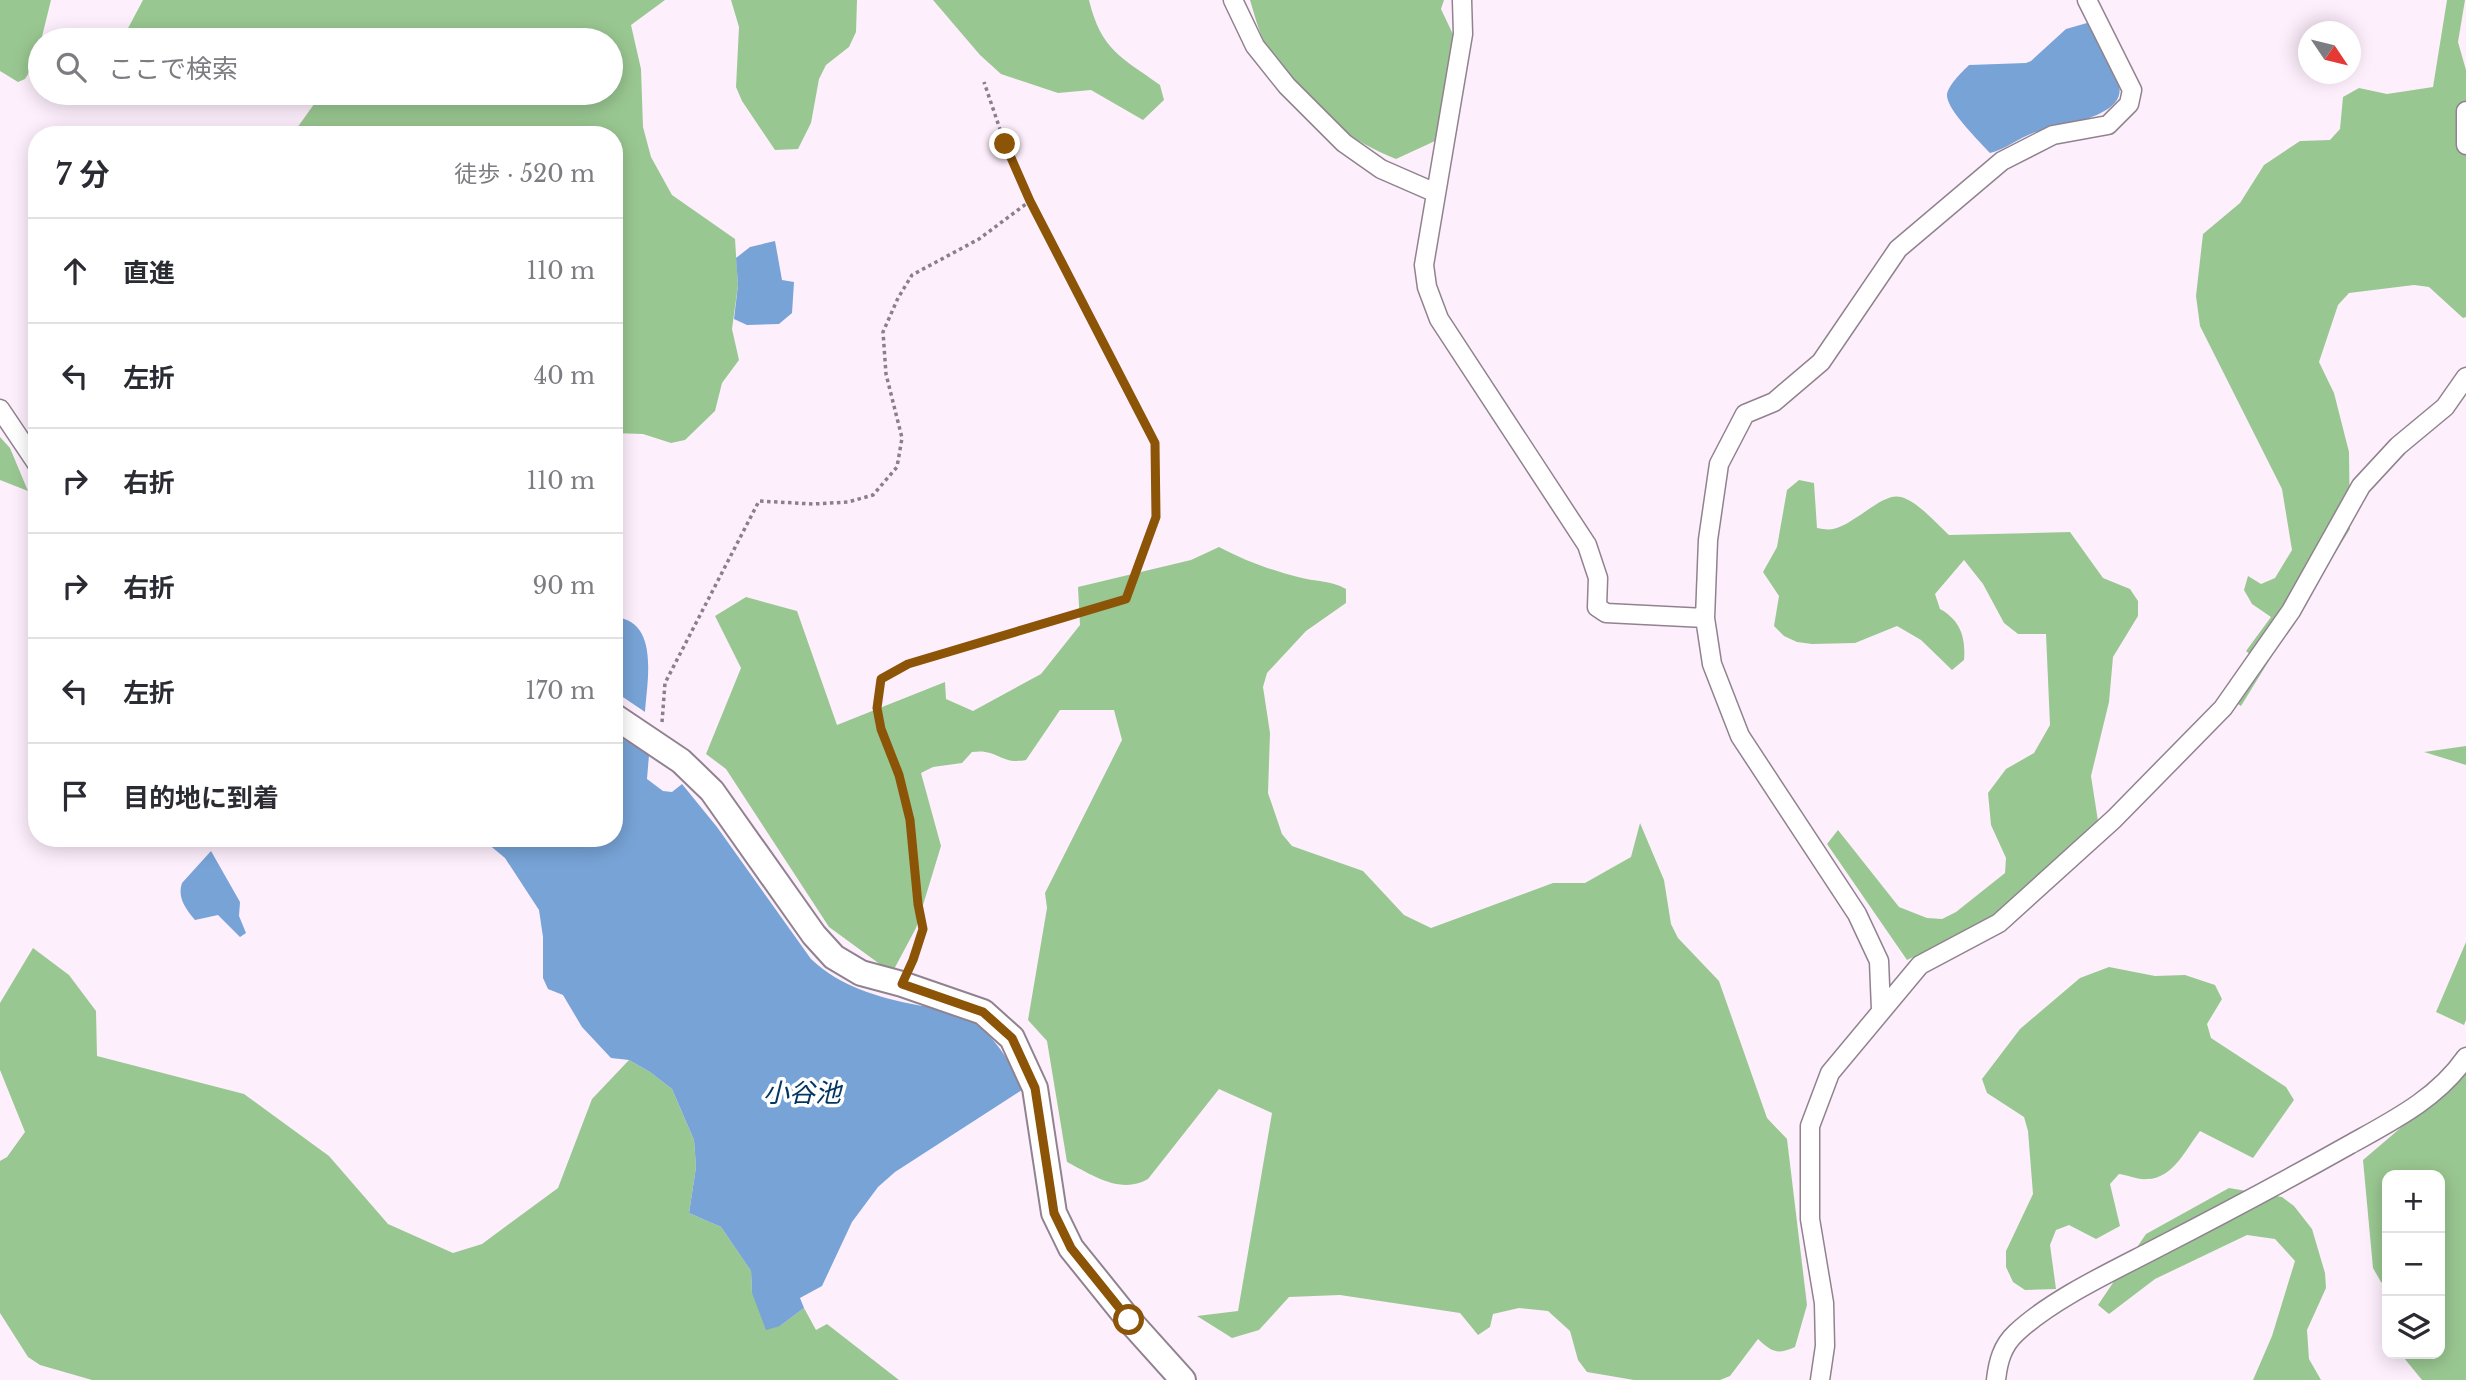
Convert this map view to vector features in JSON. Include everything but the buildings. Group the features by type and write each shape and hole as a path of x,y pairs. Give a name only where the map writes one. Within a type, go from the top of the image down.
{"street":[{"path":"1233,0 1255,46 1287,86 1344,143 1381,169 1436,193"},
{"path":"1462,0 1463,34 1424,265 1427,287 1439,319 1587,545 1598,578 1597,607 1606,613 1705,618"},
{"path":"1881,1010 1879,961 1857,914 1740,736 1712,664 1705,618 1708,540 1719,464 1745,414 1774,402 1821,362 1898,249 2002,161 2053,135 2108,125 2129,104 2132,90 2087,0"},
{"path":"2466,111 2466,145"},
{"path":"1820,1380 1825,1346 1824,1303 1810,1219 1810,1126 1830,1073 1920,965 1999,923 2114,819 2223,708 2291,611 2361,486 2398,446 2445,407 2466,377"},
{"path":"0,409 28,451"},
{"path":"623,721 657,742 712,791 814,935 834,957 861,973 983,1012 1012,1038 1035,1088 1054,1213 1071,1248 1129,1320 1183,1380"},
{"path":"1996,1380 1999,1356 2015,1333 2050,1307 2414,1109 2458,1068 2466,1057"}],"path":[{"path":"902,984 923,929 910,820 899,775 881,729 877,708 881,679 908,664 1126,599 1156,517 1155,443 1030,201 1005,144 984,82"},
{"path":"657,742 662,726 665,683 759,501 813,504 848,502 873,495 897,467 902,438 886,374 883,332 912,275 979,239 1030,201"}],"green space":[{"path":"0,0 51,0 44,28 28,28 28,74 25,79 18,82 0,71"},
{"path":"143,0 665,0 631,25 641,69 643,127 651,157 672,195 735,239 738,285 732,329 739,360 722,383 715,411 685,440 671,443 643,434 623,433 623,126 298,126 313,105 623,105 623,28 128,28"},
{"path":"731,0 857,0 856,32 849,47 826,65 819,79 811,123 798,149 775,150 742,101 736,87 739,27"},
{"path":"933,0 1089,0 1106,41 1114,51 1160,85 1164,100 1143,120 1091,90 1058,93 1001,74 980,55"},
{"path":"1250,0 1444,0 1441,9 1458,45 1435,141 1396,159 1339,127 1304,94 1274,57 1262,36"},
{"path":"2447,0 2465,0 2458,42 2466,70 2466,317 2463,318 2429,287 2414,285 2349,293 2338,305 2319,362 2334,393 2349,452 2350,529 2241,706 2235,702 2259,662 2246,651 2271,617 2252,604 2244,590 2248,576 2261,584 2275,578 2292,550 2282,489 2200,326 2196,296 2203,234 2240,203 2264,165 2300,141 2330,140 2340,129 2343,97 2359,88 2387,94 2433,87"},
{"path":"0,437 10,448 28,491 0,480"},
{"path":"1799,480 1814,483 1817,528 1831,529 1842,526 1886,499 1901,497 1914,503 1949,535 2070,532 2103,578 2130,589 2138,601 2138,616 2113,657 2109,702 2091,776 2098,821 2000,915 1907,960 1827,844 1838,830 1899,907 1927,918 1942,919 1956,912 2005,873 2006,858 1991,825 1988,793 2006,769 2034,753 2050,725 2046,634 2018,634 2004,623 1983,584 1964,560 1935,594 1940,609 1957,624 1963,637 1964,660 1952,670 1921,640 1897,626 1855,643 1812,644 1797,642 1784,636 1774,626 1779,596 1763,572 1777,547 1787,490"},
{"path":"1219,547 1266,568 1346,589 1346,603 1306,631 1267,673 1263,687 1270,733 1268,793 1282,834 1292,846 1363,871 1404,915 1431,928 1553,883 1585,883 1631,857 1640,823 1664,880 1671,924 1678,938 1719,981 1767,1118 1787,1139 1807,1305 1795,1347 1775,1351 1758,1339 1730,1376 1720,1380 1634,1380 1587,1372 1578,1360 1570,1331 1548,1311 1519,1308 1493,1314 1490,1327 1478,1335 1460,1313 1340,1295 1289,1297 1259,1330 1232,1338 1197,1316 1238,1311 1272,1113 1219,1089 1148,1179 1127,1185 1096,1177 1067,1162 1047,1041 1028,1020 1047,908 1045,893 1122,740 1114,710 1060,710 1026,760 1010,760 988,752 972,752 962,763 933,767 921,773 941,846 916,928 892,973 829,927 726,769 706,754 741,668 715,616 746,597 797,611 837,725 945,682 946,699 973,711 1041,674 1080,625 1078,587 1191,560"},
{"path":"2466,746 2466,765 2424,752"},
{"path":"2466,942 2466,1020 2464,1025 2436,1012"},
{"path":"33,948 69,975 96,1011 97,1056 244,1094 329,1156 388,1224 453,1253 482,1244 558,1188 592,1099 629,1060 672,1089 694,1140 696,1167 689,1213 721,1227 751,1271 752,1293 780,1326 804,1308 816,1330 827,1324 899,1380 92,1380 40,1365 28,1357 0,1313 0,1161 7,1157 25,1132 0,1070 0,1003"},
{"path":"2109,967 2155,976 2185,975 2215,985 2222,999 2207,1024 2211,1038 2286,1087 2294,1100 2253,1158 2200,1131 2178,1162 2164,1174 2144,1179 2119,1174 2110,1184 2120,1226 2096,1239 2069,1225 2056,1230 2050,1245 2056,1289 2025,1290 2013,1282 2006,1267 2006,1251 2033,1194 2028,1131 2024,1117 1987,1093 1982,1079 2020,1029 2080,978"},
{"path":"2466,1072 2466,1380 2422,1380 2405,1359 2445,1359 2445,1170 2382,1170 2382,1283 2373,1268 2363,1160"},
{"path":"2229,1188 2282,1197 2294,1206 2312,1229 2325,1273 2326,1288 2307,1330 2309,1359 2321,1380 2253,1380 2272,1336 2295,1261 2275,1239 2247,1235 2155,1279 2109,1314 2098,1305 2146,1234"}],"water":[{"path":"2087,23 2092,26 2115,70 2120,88 2114,103 2095,116 2033,133 1990,153 1953,110 1947,96 1952,84 1969,65 2031,61 2066,29"},
{"path":"775,241 782,280 794,282 792,313 779,324 747,325 734,319 738,285 736,258 750,247"},
{"path":"623,619 639,629 645,640 648,669 645,712 623,697"},
{"name":"小谷池","path":"623,739 649,755 647,779 663,791 672,792 682,784 717,827 811,959 835,977 860,990 962,1015 985,1032 1003,1053 1022,1090 895,1172 878,1187 852,1222 822,1286 800,1298 804,1308 780,1326 766,1330 752,1293 751,1271 721,1227 689,1213 696,1167 694,1140 672,1089 629,1060 611,1058 582,1027 563,995 548,989 543,978 543,937 539,910 505,858 492,847 623,847"},
{"path":"211,851 240,902 239,916 246,933 240,937 218,915 195,920 182,898 182,883"}],"route":[{"path":"1005,144 1030,201 1155,443 1156,517 1126,599 908,664 881,679 877,708 881,729 899,775 910,820 923,929 902,984 983,1012 1012,1038 1035,1088 1054,1213 1071,1248 1129,1320"}]}
